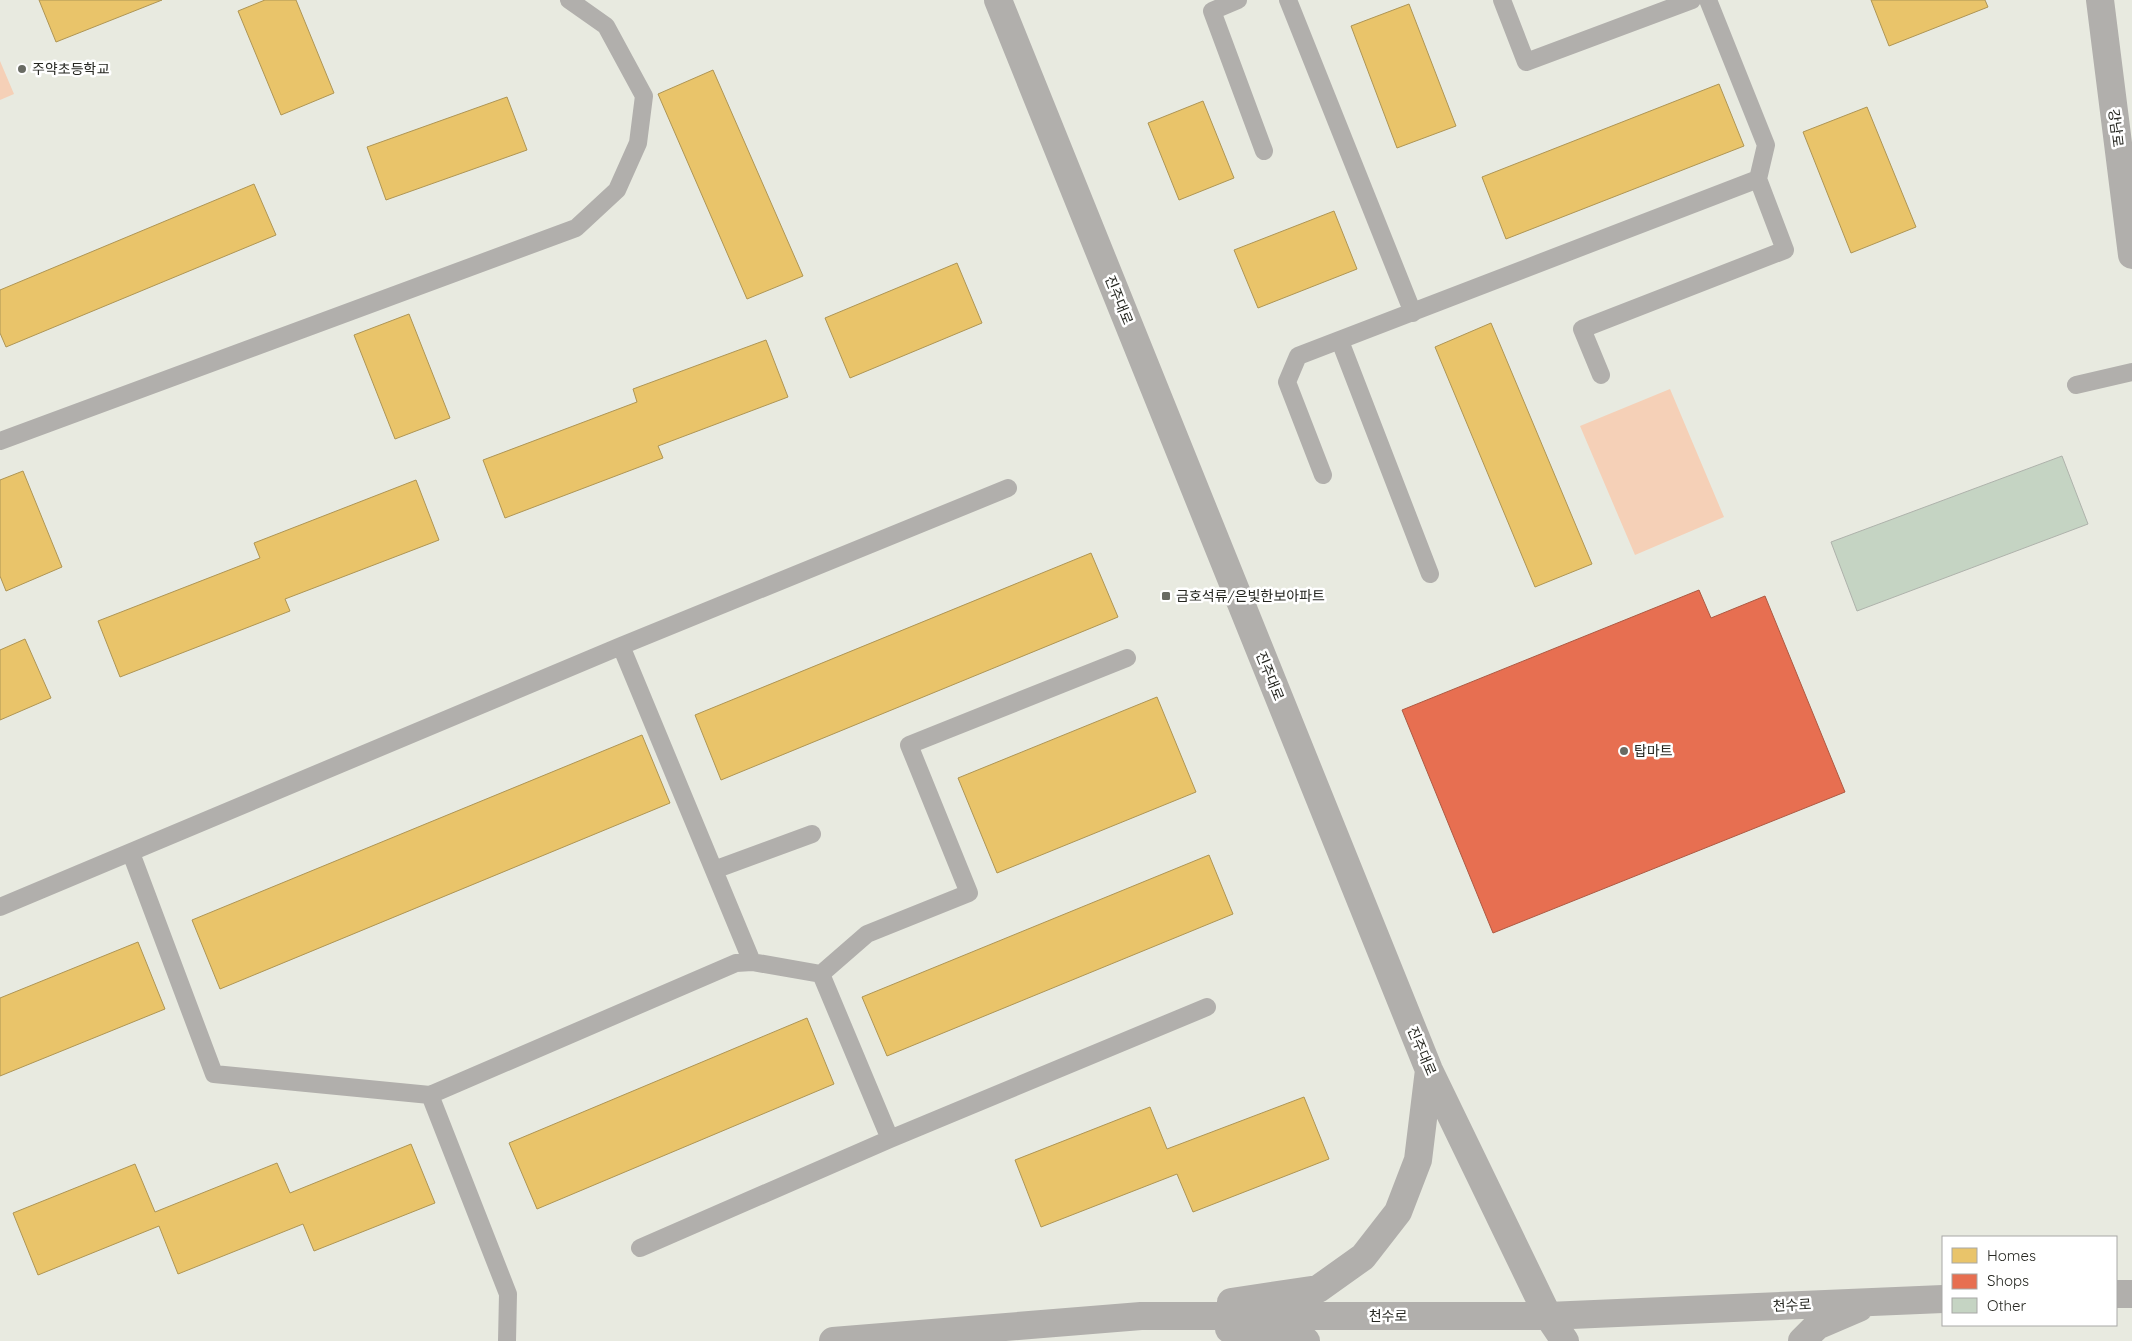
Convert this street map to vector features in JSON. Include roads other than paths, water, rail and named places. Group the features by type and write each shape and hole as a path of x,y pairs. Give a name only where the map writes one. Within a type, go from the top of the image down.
{"street":[{"name":"진주대로","path":"998,0 1429,1070 1548,1316 1565,1341"},
{"name":"강남로","path":"2100,0 2132,255"},
{"path":"1141,1316 1318,1289 1363,1257 1398,1212 1418,1160 1429,1070"},
{"path":"2117,1294 2132,1294"},
{"name":"천수로","path":"833,1341 1141,1316 1548,1316 1942,1299"},
{"path":"1802,1341 1817,1326 1877,1301"},
{"path":"1141,1316 1306,1341"}],"lane":[{"path":"0,441 576,228 617,190 638,144 644,96 606,26 569,0"},
{"path":"1238,0 1212,11 1264,151"},
{"path":"1288,0 1413,313"},
{"path":"1502,0 1526,62 1652,7 1692,0"},
{"path":"1601,375 1582,329 1785,250 1758,179 1766,146 1708,0"},
{"path":"1323,475 1287,382 1298,356 1758,179"},
{"path":"1340,340 1430,574"},
{"path":"2076,385 2132,372"},
{"path":"0,907 621,646 1008,488"},
{"path":"621,646 752,962"},
{"path":"821,974 867,934 969,894 909,745 1127,658"},
{"path":"714,870 812,834"},
{"path":"131,853 214,1074 430,1095 736,963 752,962 821,974"},
{"path":"821,974 890,1140"},
{"path":"640,1248 890,1140 1207,1007"},
{"path":"430,1095 508,1294 506,1341"}],"place":[{"name":"주약초등학교","path":"22,69"},
{"name":"금호석류/은빛한보아파트","path":"1166,596"},
{"name":"탑마트","path":"1624,751"}]}
